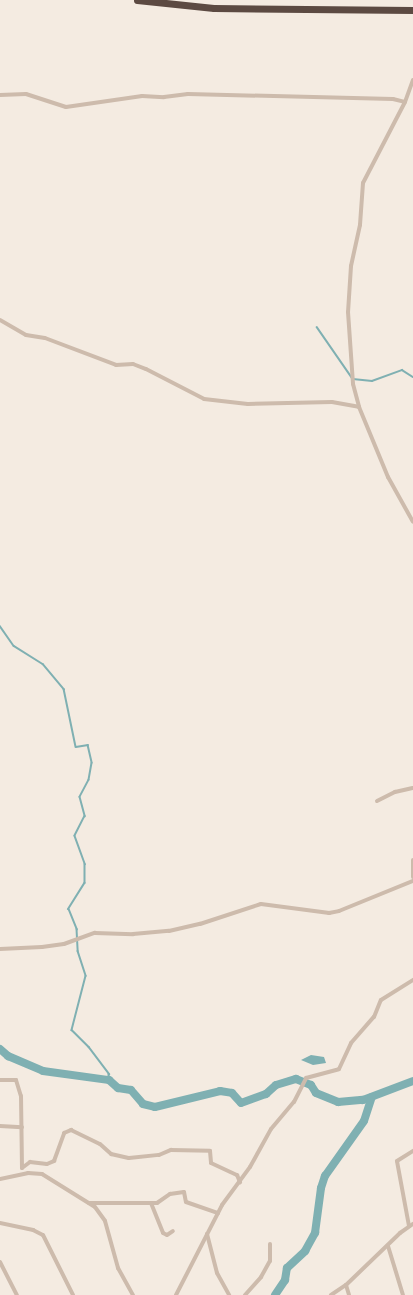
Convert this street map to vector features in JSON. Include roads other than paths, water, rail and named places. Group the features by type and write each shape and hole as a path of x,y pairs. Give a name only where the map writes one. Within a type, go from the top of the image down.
{"highway":[{"path":"137,0 214,8 413,10"}],"street":[{"path":"413,80 405,102 369,169 361,197 360,225 351,266 348,312 353,384 359,407 388,477 413,522"},
{"path":"0,95 26,94 66,106 136,97 188,94 393,99 405,102"},
{"path":"0,320 26,335 45,338 116,365 133,364 146,369 204,399 248,404 332,402 359,407"},
{"path":"377,801 395,792 413,788"},
{"path":"413,860 413,877"},
{"path":"0,949 42,948 64,944 95,933 133,934 169,931 200,924 261,904 329,913 369,901 413,881"},
{"path":"176,1295 218,1213 240,1182 271,1129 294,1102 306,1078 339,1069 351,1043 374,1017 381,1000 413,980"},
{"path":"0,1080 12,1080 17,1083 21,1096 22,1174"},
{"path":"0,1126 22,1127"},
{"path":"22,1168 30,1162 47,1164 54,1161 64,1133 71,1130 100,1144 111,1154 129,1158 177,1149 210,1151 211,1163 237,1175 240,1182"},
{"path":"331,1295 346,1285 412,1225 397,1160 413,1151"},
{"path":"0,1179 22,1174 46,1175 89,1202 105,1221 118,1268 133,1295"},
{"path":"89,1202 151,1203 162,1201 174,1193 184,1192 186,1202 218,1213"},
{"path":"151,1203 163,1233 167,1235 173,1231"},
{"path":"0,1223 33,1230 43,1235 74,1295"},
{"path":"207,1234 217,1273 228,1295"},
{"path":"245,1295 261,1277 270,1261 270,1244"},
{"path":"388,1246 403,1295"},
{"path":"0,1262 17,1295"},
{"path":"346,1285 349,1295"}],"water":[{"path":"311,1055 324,1057 326,1063 313,1065 301,1060"}],"waterway":[{"path":"317,327 353,379 372,381 402,370 413,377"},
{"path":"0,626 14,646 43,664 64,689 76,747 88,745 92,763 89,780 80,797 85,816 75,836 85,864 85,883 69,909 77,929 78,951 86,976 72,1030 89,1047 109,1074 109,1080"},
{"path":"0,1049 8,1056 43,1071 109,1080 118,1088 131,1090 143,1104 155,1107 220,1091 232,1093 241,1103 266,1094 276,1085 296,1079 311,1085 316,1093 338,1102 363,1100 413,1081"},
{"path":"275,1295 285,1280 287,1268 305,1251 315,1233 321,1188 325,1176 364,1121 372,1097"}]}
